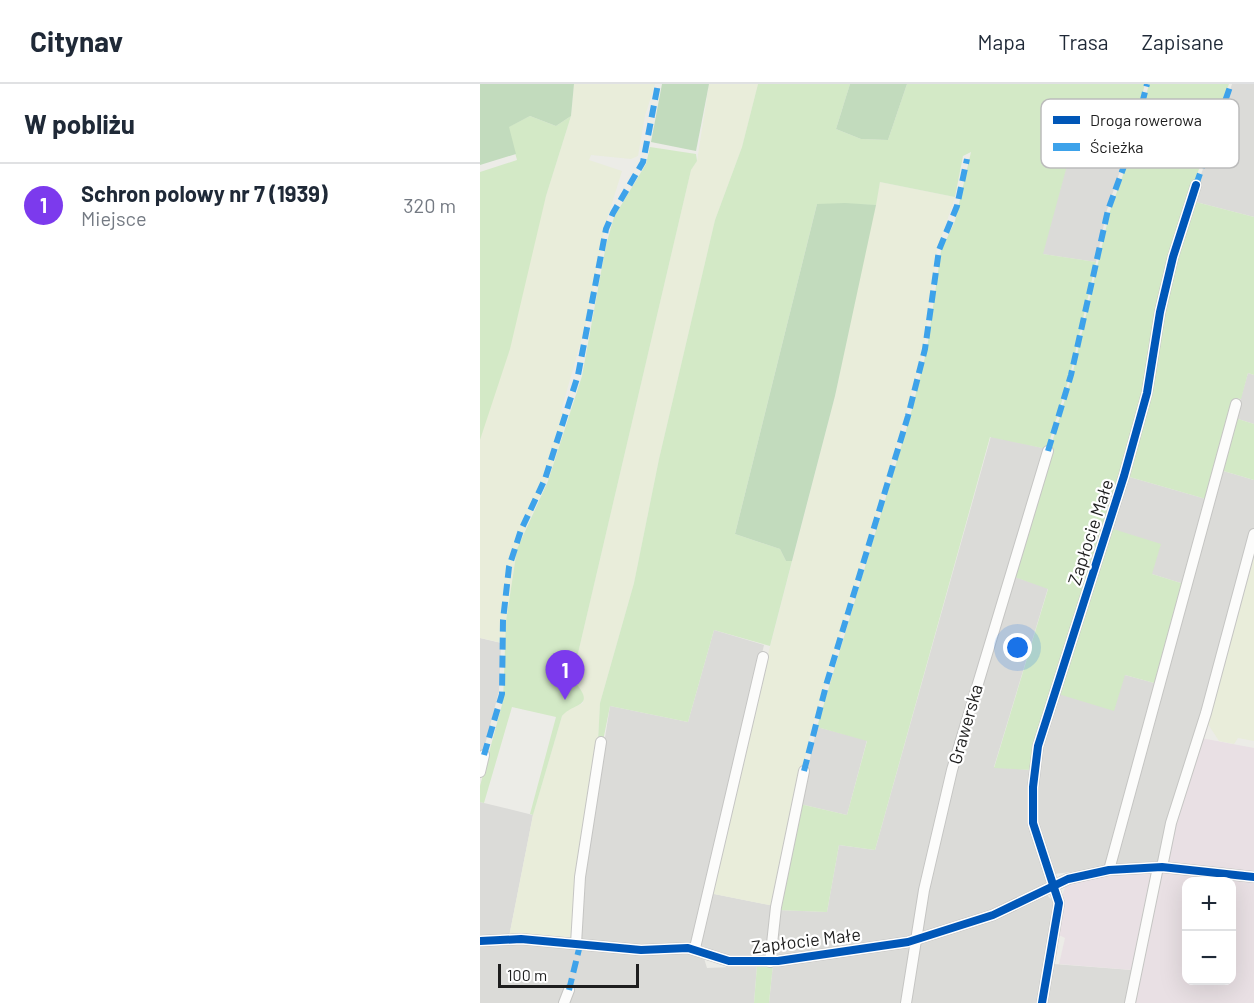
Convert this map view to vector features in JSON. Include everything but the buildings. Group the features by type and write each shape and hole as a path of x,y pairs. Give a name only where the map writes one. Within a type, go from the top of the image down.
{"street":[{"name":"Zapłocie Małe","path":"1055,886 1040,852 1033,823 1033,788 1038,746 1124,476 1147,393 1160,312 1173,257 1196,185"},
{"path":"1109,870 1236,404"},
{"name":"Grawerska","path":"906,1003 915,940 952,770 970,701 1048,451"},
{"path":"1130,1003 1163,852 1206,713 1254,534"},
{"path":"695,948 763,657"},
{"path":"576,944 580,877 601,742"},
{"path":"480,772 484,755"},
{"path":"770,962 776,907 804,771"},
{"name":"Zapłocie Małe","path":"480,941 521,939 641,950 695,948 729,961 770,962 915,940 978,921 1076,876 1109,870 1160,867 1254,878"},
{"path":"1042,1003 1059,914 1055,886"},
{"path":"564,1003 569,990"}],"shaded area":[{"path":"1232,84 1254,84 1254,217 1192,201 1203,168 1239,168 1239,99 1227,99"},
{"path":"1066,168 1121,168 1107,210 1096,262 1042,254"},
{"path":"1248,373 1254,375 1254,424 1235,418"},
{"path":"991,436 1047,449 968,700 912,937 775,957 777,910 827,912 839,845 875,850"},
{"path":"1220,470 1254,480 1254,528 1158,861 1114,866"},
{"path":"1126,476 1206,499 1184,584 1152,574 1110,528"},
{"path":"1012,576 1048,588 994,767 1033,770 1031,788 1048,882 1046,886 992,912 925,933 922,932 926,891 954,770"},
{"path":"714,630 764,645 691,943 652,948 582,941 579,938 583,877 610,706 688,722"},
{"path":"480,638 501,643 499,691 480,764"},
{"path":"1125,675 1158,684 1106,868 1054,874 1035,823 1036,772 1055,693"},
{"path":"817,727 867,740 847,815 800,804"},
{"path":"1201,738 1254,748 1254,875 1170,864 1166,859"},
{"path":"480,802 533,815 509,937 480,939"},
{"path":"1146,871 1218,877 1182,877 1182,985 1236,985 1236,878 1254,880 1254,1003 1126,1003 1132,970 1059,964 1065,938 1059,935 1063,893 1066,885 1076,879"},
{"path":"709,893 774,906 764,958 732,958 700,945"},
{"path":"1047,895 1055,903 1040,1003 908,1003 917,944"},
{"path":"506,942 689,950 703,955 707,968 757,966 754,1003 480,1003 480,943"},
{"path":"907,947 909,949 904,1003 769,1003 773,964"},
{"path":"1054,964 1132,970 1126,1003 1045,1003"}],"green space":[{"path":"480,84 574,84 571,116 556,126 530,116 509,127 516,154 480,165"},
{"path":"574,84 655,84 645,116 638,156 631,159 591,155 589,160 622,171 605,226 588,317 561,411 567,416 555,460 517,549 506,621 507,644 480,638 480,440 546,196 571,116"},
{"path":"662,84 709,84 696,151 651,142"},
{"path":"709,84 758,84 742,147 715,220 659,459 634,583 600,703 598,741 572,938 570,941 509,937 533,815 562,716 566,711 583,703 583,696 572,679 691,170 697,161"},
{"path":"758,84 850,84 836,129 861,139 888,140 907,84 1145,84 1141,99 1041,99 1041,168 1066,168 1043,254 1096,262 1070,375 1047,449 990,437 875,850 839,845 827,912 777,910 800,804 847,815 867,741 817,727 910,417 927,349 941,251 955,221 971,152 963,156 955,197 880,182 876,205 817,204 735,534 780,549 786,561 792,561 770,646 714,630 688,722 610,706 603,741 598,741 600,703 634,583 659,459 715,220 742,147"},
{"path":"850,84 907,84 888,140 861,139 836,129"},
{"path":"1149,84 1229,84 1224,99 1145,99"},
{"path":"530,116 556,126 571,116 546,196 510,349 480,440 480,172 517,160 508,127"},
{"path":"650,147 696,154 697,161 691,170 572,679 580,688 584,700 562,716 533,815 530,814 556,717 512,707 484,803 480,802 480,786 503,701 506,621 517,549 548,481 582,376 606,245 614,217 646,164"},
{"path":"1125,168 1199,168 1187,203 1145,392 1033,770 994,768 1048,589 1012,576 1072,376 1110,211"},
{"path":"880,182 955,197 937,250 924,348 874,528 811,731 774,906 709,893 835,396"},
{"path":"1192,201 1254,217 1254,375 1248,373 1241,399 1235,398 1206,499 1126,476 1162,313"},
{"path":"817,204 876,205 835,396 792,561 786,561 780,549 735,534"},
{"path":"1235,418 1254,424 1254,480 1220,470"},
{"path":"1110,528 1161,544 1152,574 1184,584 1158,684 1125,675 1114,711 1055,693"},
{"path":"1254,557 1254,741 1238,738 1234,744 1219,741 1208,724"},
{"path":"773,964 769,1003 754,1003 757,966"}],"marked path":[{"path":"484,755 502,694 503,620 509,567 521,530 545,479 578,375 606,229 643,162 658,84"},
{"path":"1143,99 1147,84"},
{"path":"1226,99 1231,84"},
{"path":"804,771 827,682 908,416 925,349 939,250 957,206 967,159"},
{"path":"1048,451 1071,375 1108,210 1123,168"},
{"path":"1196,185 1202,168"},
{"path":"569,990 580,945"}],"cycle path":[{"path":"1042,1003 1059,903 1033,823 1033,787 1038,746 1124,476 1147,393 1160,312 1173,257 1196,185"},
{"path":"480,941 521,939 641,950 688,948 729,961 778,961 908,942 993,915 1068,879 1109,870 1162,867 1254,877"}],"place":[{"name":"Schron polowy nr 7 (1939)","path":"565,700"}]}
